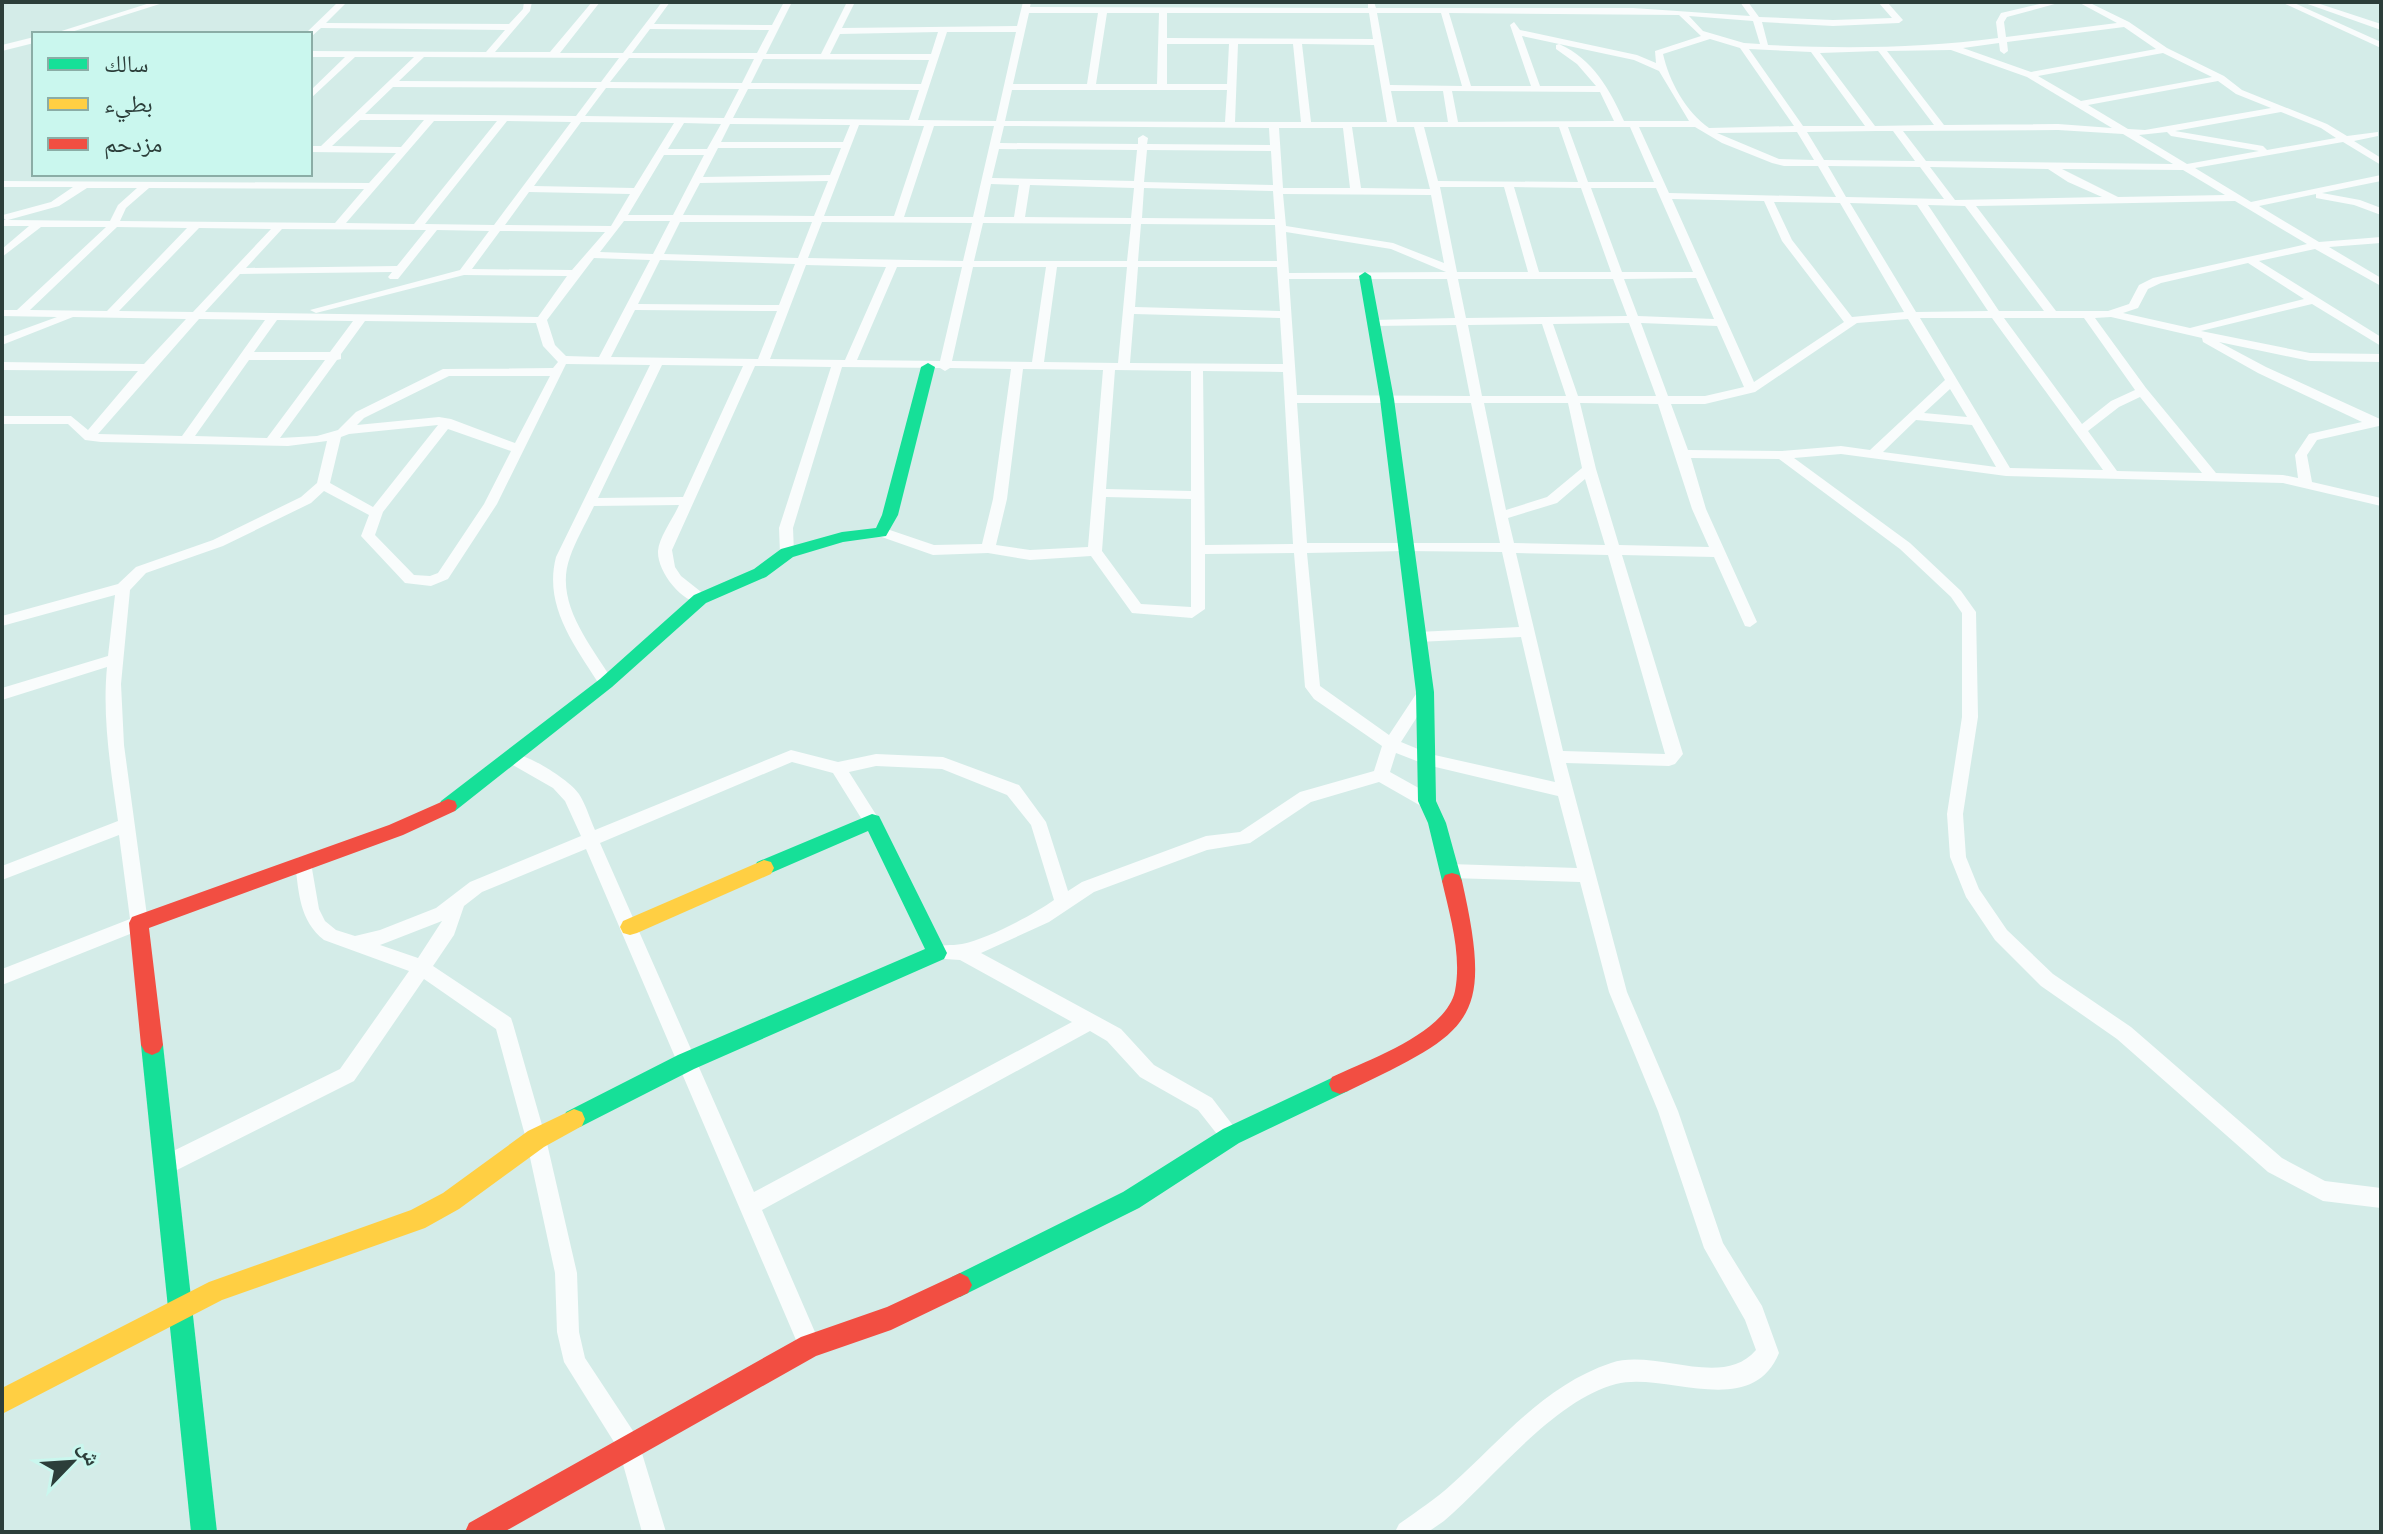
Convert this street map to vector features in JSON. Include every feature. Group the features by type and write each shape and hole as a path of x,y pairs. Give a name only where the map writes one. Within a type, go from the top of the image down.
{"street":[{"path":"63,32 162,2"},
{"path":"311,32 343,2"},
{"path":"488,55 528,2"},
{"path":"553,55 596,2"},
{"path":"464,272 666,2"},
{"path":"603,361 788,2"},
{"path":"824,56 851,2"},
{"path":"1570,2 1578,10"},
{"path":"1744,2 1757,19 1765,48"},
{"path":"881,532 890,515 968,265 1026,6 1163,10 1231,6 1372,6 1509,11 1631,6 1680,12 1694,5 1757,19 1899,21 1882,2"},
{"path":"2005,64 2000,22 2008,12 2058,2"},
{"path":"2082,2 2126,24 2164,50 2221,78 2239,92 2278,110 2320,124 2378,134"},
{"path":"2285,2 2381,45"},
{"path":"2304,2 2380,25"},
{"path":"2342,2 2380,25"},
{"path":"1372,6 1392,123"},
{"path":"1091,86 1103,10"},
{"path":"1162,87 1163,10"},
{"path":"1444,10 1467,88"},
{"path":"1509,11 1536,88"},
{"path":"1680,12 1693,28 1743,46 1814,50 1952,47 2126,24"},
{"path":"319,25 512,27"},
{"path":"649,26 774,28"},
{"path":"838,31 1021,29"},
{"path":"913,121 943,30"},
{"path":"1516,32 1637,58 1663,69"},
{"path":"1710,36 1658,53 1663,69 1696,124 1774,161 2186,167 2378,134"},
{"path":"2,48 32,40"},
{"path":"1164,41 1377,42"},
{"path":"1230,124 1234,41"},
{"path":"1297,41 1306,124"},
{"path":"1547,41 1589,66 1626,124 1664,191 1751,389"},
{"path":"1743,46 1801,130 2006,472"},
{"path":"1952,47 2030,75 2381,283"},
{"path":"1814,50 1873,130"},
{"path":"1882,50 1941,128"},
{"path":"2030,75 2164,50"},
{"path":"312,54 824,56 856,71 925,87"},
{"path":"312,94 353,54"},
{"path":"324,149 361,117 421,55"},
{"path":"391,84 743,86 936,57"},
{"path":"2080,104 2221,78"},
{"path":"1009,87 1230,87"},
{"path":"1385,88 1605,89"},
{"path":"1447,89 1453,123"},
{"path":"2162,132 2278,110"},
{"path":"361,117 1146,125 1696,124"},
{"path":"336,228 431,118"},
{"path":"416,228 505,118"},
{"path":"541,320 575,273 614,229 681,120"},
{"path":"700,599 675,581 666,567 665,550 784,308 856,121"},
{"path":"898,220 930,122"},
{"path":"1407,1532 1461,1496 1488,1463 1554,1402 1602,1377 1635,1369 1700,1380 1748,1372 1759,1366 1768,1353 1754,1314 1714,1248 1668,1111 1618,992 1556,757 1527,632 1418,123"},
{"path":"1562,123 1683,454 1699,509 1750,622"},
{"path":"1274,124 1300,547 1315,691 1391,744 1427,759 1565,791"},
{"path":"1347,124 1356,192"},
{"path":"2320,124 2381,162"},
{"path":"1124,368 1131,310 1141,147 1146,125"},
{"path":"1706,130 2058,127 2162,132 2275,151"},
{"path":"1896,129 1952,203"},
{"path":"662,152 846,145"},
{"path":"997,146 1275,148"},
{"path":"312,149 402,150"},
{"path":"2048,164 2072,180 2121,201"},
{"path":"20,313 112,227 122,207 157,176"},
{"path":"698,180 832,178"},
{"path":"2249,205 2381,178"},
{"path":"988,181 1139,183 1356,192 1587,186 1843,202 2237,198"},
{"path":"1019,221 1025,182"},
{"path":"2,184 372,186"},
{"path":"2,221 55,204 86,184"},
{"path":"1509,186 1534,275"},
{"path":"527,189 639,191"},
{"path":"2306,194 2345,200 2381,212"},
{"path":"1768,199 1787,241 1849,321"},
{"path":"1921,203 1996,315 2112,473"},
{"path":"1968,203 2054,316"},
{"path":"621,218 1281,225 1393,246 1449,272"},
{"path":"2,221 112,227 614,229"},
{"path":"2,254 38,224"},
{"path":"110,314 196,225"},
{"path":"89,437 147,368 279,226"},
{"path":"384,290 433,229"},
{"path":"2109,314 2134,306 2149,283 2317,245 2381,240"},
{"path":"594,255 893,264 1133,263 1365,276 1449,272 1700,275"},
{"path":"2250,260 2381,342"},
{"path":"787,553 786,528 843,365 893,264"},
{"path":"1037,367 1052,264"},
{"path":"236,271 400,269"},
{"path":"299,315 384,290 464,272 575,273"},
{"path":"478,1532 810,1346 891,1318 1131,1200 1231,1136 1434,1039 1447,1027 1463,1001 1470,977 1467,941 1437,823 1427,801 1425,692 1387,399 1365,276"},
{"path":"2192,330 2314,300"},
{"path":"632,307 784,308"},
{"path":"1131,310 1286,315"},
{"path":"2,313 195,318 299,315 541,320"},
{"path":"2,341 81,313"},
{"path":"2087,314 2142,391 2211,475"},
{"path":"1291,399 1705,400 1751,389 1849,321 1912,315 2109,314 2310,357 2381,358"},
{"path":"270,442 337,356 363,316"},
{"path":"187,438 273,317"},
{"path":"1373,323 1633,319 1722,323"},
{"path":"541,320 549,346 560,366"},
{"path":"1546,320 1574,402 1589,469 1675,754 1669,760 1556,757"},
{"path":"2192,330 2262,370 2378,422"},
{"path":"247,356 337,356"},
{"path":"2,621 123,588 141,570 218,543 306,500 323,485 340,433 360,415 447,372 603,361 937,367 1288,368"},
{"path":"606,683 568,617 556,579 657,363"},
{"path":"2,366 147,368"},
{"path":"447,422 377,511 368,536 374,546 410,580 438,580 490,504 560,366"},
{"path":"988,548 1000,499 1017,367"},
{"path":"1109,368 1095,551 1137,609 1192,613 1198,609 1197,368"},
{"path":"1874,453 1951,381"},
{"path":"2082,430 2115,404 2142,391"},
{"path":"1913,416 1976,422"},
{"path":"2,420 71,420 89,437 270,442 415,420 447,422 518,449"},
{"path":"2306,484 2301,455 2313,437 2378,422"},
{"path":"1683,454 1782,455 1841,450 2006,472 2211,475 2306,484 2381,502"},
{"path":"1782,455 1905,546 1945,583 1969,612 1970,717 1955,814 1958,857 1972,892 2001,935 2047,980 2124,1033 2275,1165 2323,1191 2381,1198"},
{"path":"1501,516 1552,500 1589,469"},
{"path":"323,485 367,511 377,511"},
{"path":"1099,493 1197,495"},
{"path":"591,502 688,501"},
{"path":"2,977 452,804 606,683 700,599 760,573 787,553 842,537 881,532 933,550 988,548 1030,555 1095,551"},
{"path":"1197,550 1405,546 1508,549 1612,547 1720,552"},
{"path":"123,588 113,684 116,745 139,923 204,1532"},
{"path":"1418,637 1527,632"},
{"path":"2,694 116,659"},
{"path":"1381,775 1391,744 1425,692"},
{"path":"355,944 382,937 456,905 476,887 591,837 791,756 838,768 876,760 943,763 1013,790 1038,822 1063,902"},
{"path":"512,757 559,784 572,797 810,1346"},
{"path":"838,768 872,821 937,953"},
{"path":"2,1401 230,1285 417,1220 451,1201 536,1139 686,1062 937,953 962,952 1043,917 1088,887 1206,843 1244,838 1306,797 1381,775 1427,801"},
{"path":"630,927 872,821"},
{"path":"2,873 126,825"},
{"path":"303,863 310,910 319,926 330,935 421,967 503,1022 536,1139 566,1273 568,1332 575,1362 629,1445 654,1532"},
{"path":"1450,871 1587,875"},
{"path":"164,1166 347,1075 448,930 456,905"},
{"path":"962,952 1114,1035 1147,1071 1205,1104 1231,1136"},
{"path":"749,1206 1091,1021"}],"traffic: fast":[{"path":"1365,276 1387,399 1425,692 1427,801 1437,823 1452,881"},
{"path":"448,806 606,683 700,599 760,573 787,553 842,537 881,532 890,515 928,367"},
{"path":"574,1119 686,1062 937,953 872,821 764,868"},
{"path":"152,1045 204,1532"},
{"path":"960,1285 1131,1200 1231,1136 1340,1084"}],"traffic: slow":[{"path":"630,927 764,868"},
{"path":"2,1401 217,1290 417,1220 451,1201 536,1139 574,1119"}],"traffic: jam":[{"path":"152,1045 139,923 396,830 448,806"},
{"path":"1340,1084 1414,1048 1439,1032 1456,1014 1465,993 1467,965 1463,928 1452,881"},
{"path":"478,1532 810,1346 891,1318 960,1285"}]}
